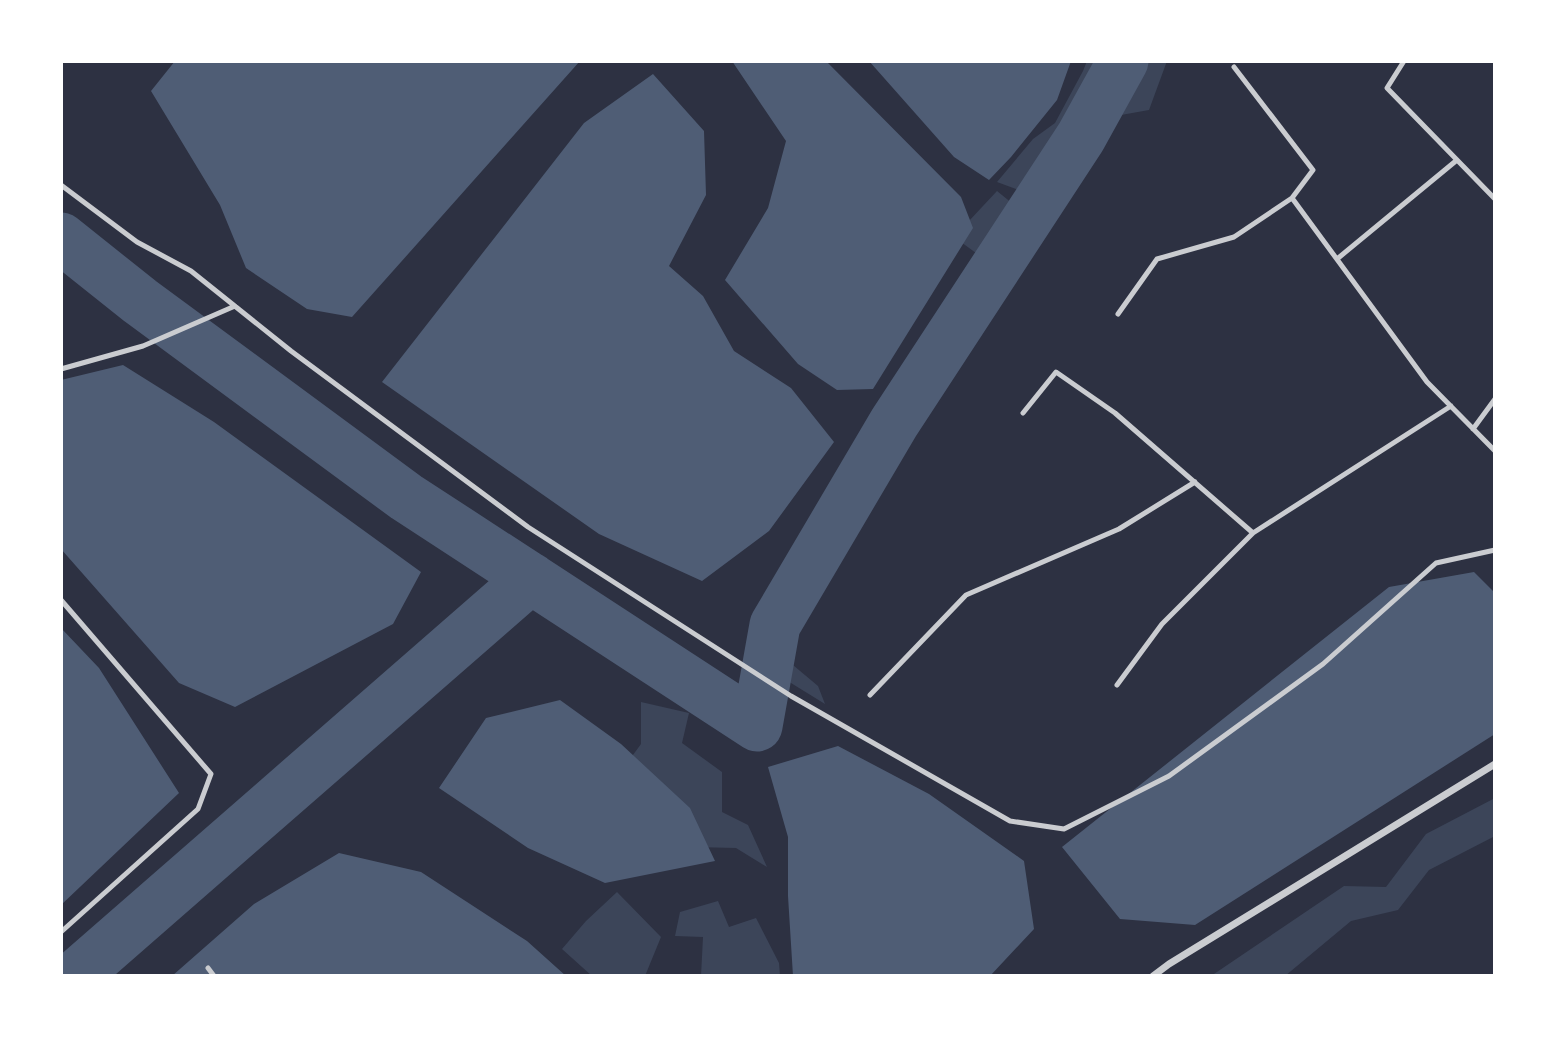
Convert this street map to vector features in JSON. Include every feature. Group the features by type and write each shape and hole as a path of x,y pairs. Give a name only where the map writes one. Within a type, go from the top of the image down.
{"street":[{"path":"1153,976 1495,764"}],"lane":[{"path":"1404,61 1387,88 1495,199"},
{"path":"1118,314 1157,259 1234,237 1292,198 1313,170 1234,67"},
{"path":"1337,259 1457,160"},
{"path":"61,185 137,242 191,271 291,351 528,527 791,696 1010,821 1064,829 1168,776 1323,664 1436,563 1495,550"},
{"path":"1292,198 1427,382 1495,451"},
{"path":"61,369 143,346 234,306"},
{"path":"1023,413 1056,372 1115,413 1253,533"},
{"path":"1473,429 1495,398"},
{"path":"1117,685 1162,624 1253,533 1451,406"},
{"path":"870,695 966,595 1119,528 1195,482"},
{"path":"61,600 211,774 198,809 61,932"},
{"path":"208,968 214,976"}],"shaded area":[{"path":"175,61 580,61 352,317 307,309 246,268 220,205 151,91"},
{"path":"732,61 826,61 961,197 973,228 873,389 837,390 798,364 725,280 768,208 786,141"},
{"path":"869,61 1071,61 1057,100 989,180 954,157"},
{"path":"1087,61 1108,61 1087,87 1075,171 1051,202 997,182 1033,139 1055,123"},
{"path":"1139,61 1167,61 1149,110 1121,115 1130,76"},
{"path":"653,74 704,131 706,195 669,266 703,296 734,351 791,388 834,442 769,531 702,581 599,534 382,382 584,123"},
{"path":"997,191 1039,225 1031,247 980,313 950,307 976,253 954,237"},
{"path":"123,365 214,422 421,572 393,624 235,707 179,683 61,549 61,380"},
{"path":"1474,572 1495,593 1495,734 1195,925 1120,919 1062,847 1389,587"},
{"path":"61,628 99,668 179,793 61,905"},
{"path":"787,660 818,686 825,704 778,675"},
{"path":"560,700 621,744 690,808 715,861 605,883 528,848 439,788 486,718"},
{"path":"641,702 689,713 682,743 722,772 722,812 748,825 767,867 736,848 652,846 619,774 641,744"},
{"path":"838,746 929,794 1024,861 1034,929 990,976 793,976 788,896 788,837 768,767"},
{"path":"1495,798 1495,836 1429,870 1398,910 1351,921 1285,976 1211,976 1344,886 1386,887 1426,834"},
{"path":"339,853 421,872 527,941 566,976 172,976 254,904"},
{"path":"617,892 661,937 645,976 592,976 562,949 586,921"},
{"path":"718,901 729,927 756,918 779,963 780,976 701,976 703,937 675,936 680,912"}],"waterway":[{"path":"61,238 140,301 406,497 757,726 775,625 894,423 1081,137 1123,61"},
{"path":"75,976 531,578"}]}
